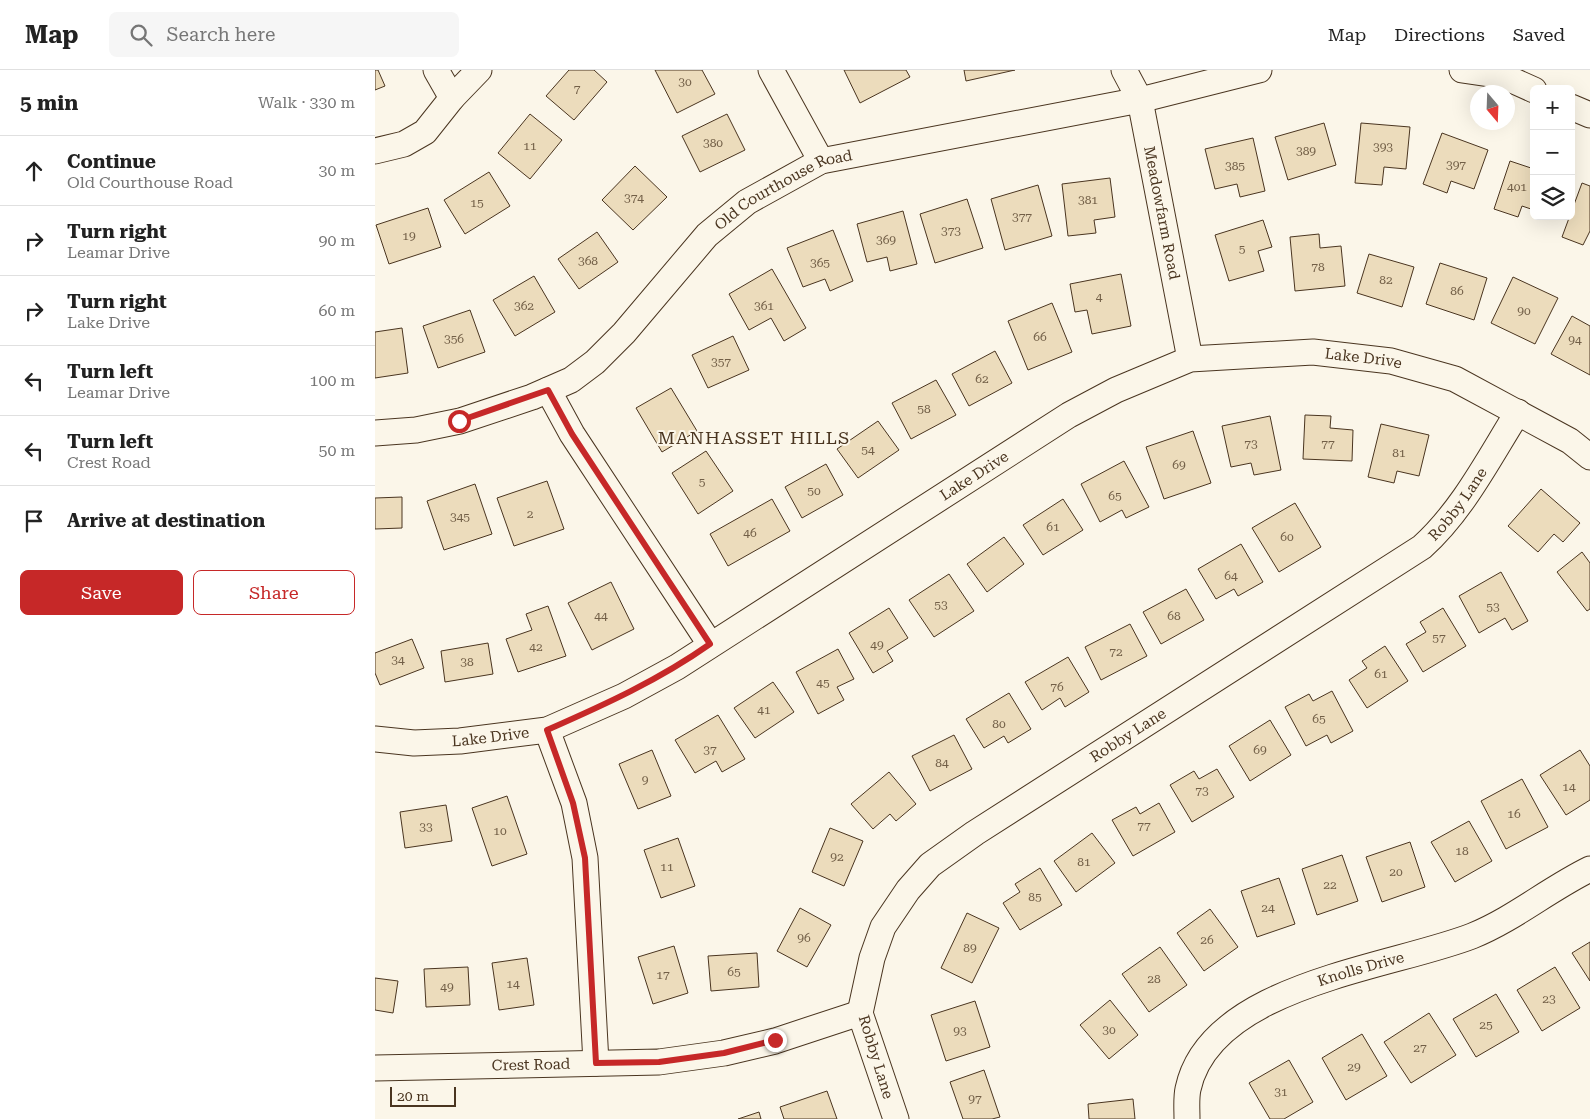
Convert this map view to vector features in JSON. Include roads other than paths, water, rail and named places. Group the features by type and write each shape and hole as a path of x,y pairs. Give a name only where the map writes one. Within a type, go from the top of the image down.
{"street":[{"path":"436,70 452,98"},
{"path":"375,151 404,144 425,132 452,98 479,70"},
{"path":"771,70 821,161"},
{"name":"Meadowfarm Road","path":"1124,70 1140,100 1190,360"},
{"name":"Old Courthouse Road","path":"375,433 416,430 459,421 571,380 595,362 623,333 707,234 747,202 821,161 1140,100 1259,70"},
{"path":"1462,70 1505,73 1530,88"},
{"path":"1575,109 1590,115"},
{"name":"Lake Drive","path":"375,739 414,743 460,741 547,730 624,696 677,667 710,644 1069,415 1116,390 1190,360 1313,352 1391,361 1455,379 1570,441 1590,457"},
{"path":"548,390 572,434 710,644"},
{"name":"Robby Lane","path":"895,1119 860,1014 872,958 883,927 908,890 930,866 975,833 1422,547 1442,530 1518,412"},
{"path":"547,730 573,803 585,858 596,1063"},
{"name":"Knolls Drive","path":"1187,1119 1187,1090 1194,1069 1209,1045 1242,1018 1288,992 1349,971 1469,936 1499,924 1590,869"},
{"name":"Crest Road","path":"375,1068 659,1062 724,1053 775,1040 860,1014"}],"district":[{"name":"MANHASSET HILLS","path":"754,438"}]}
